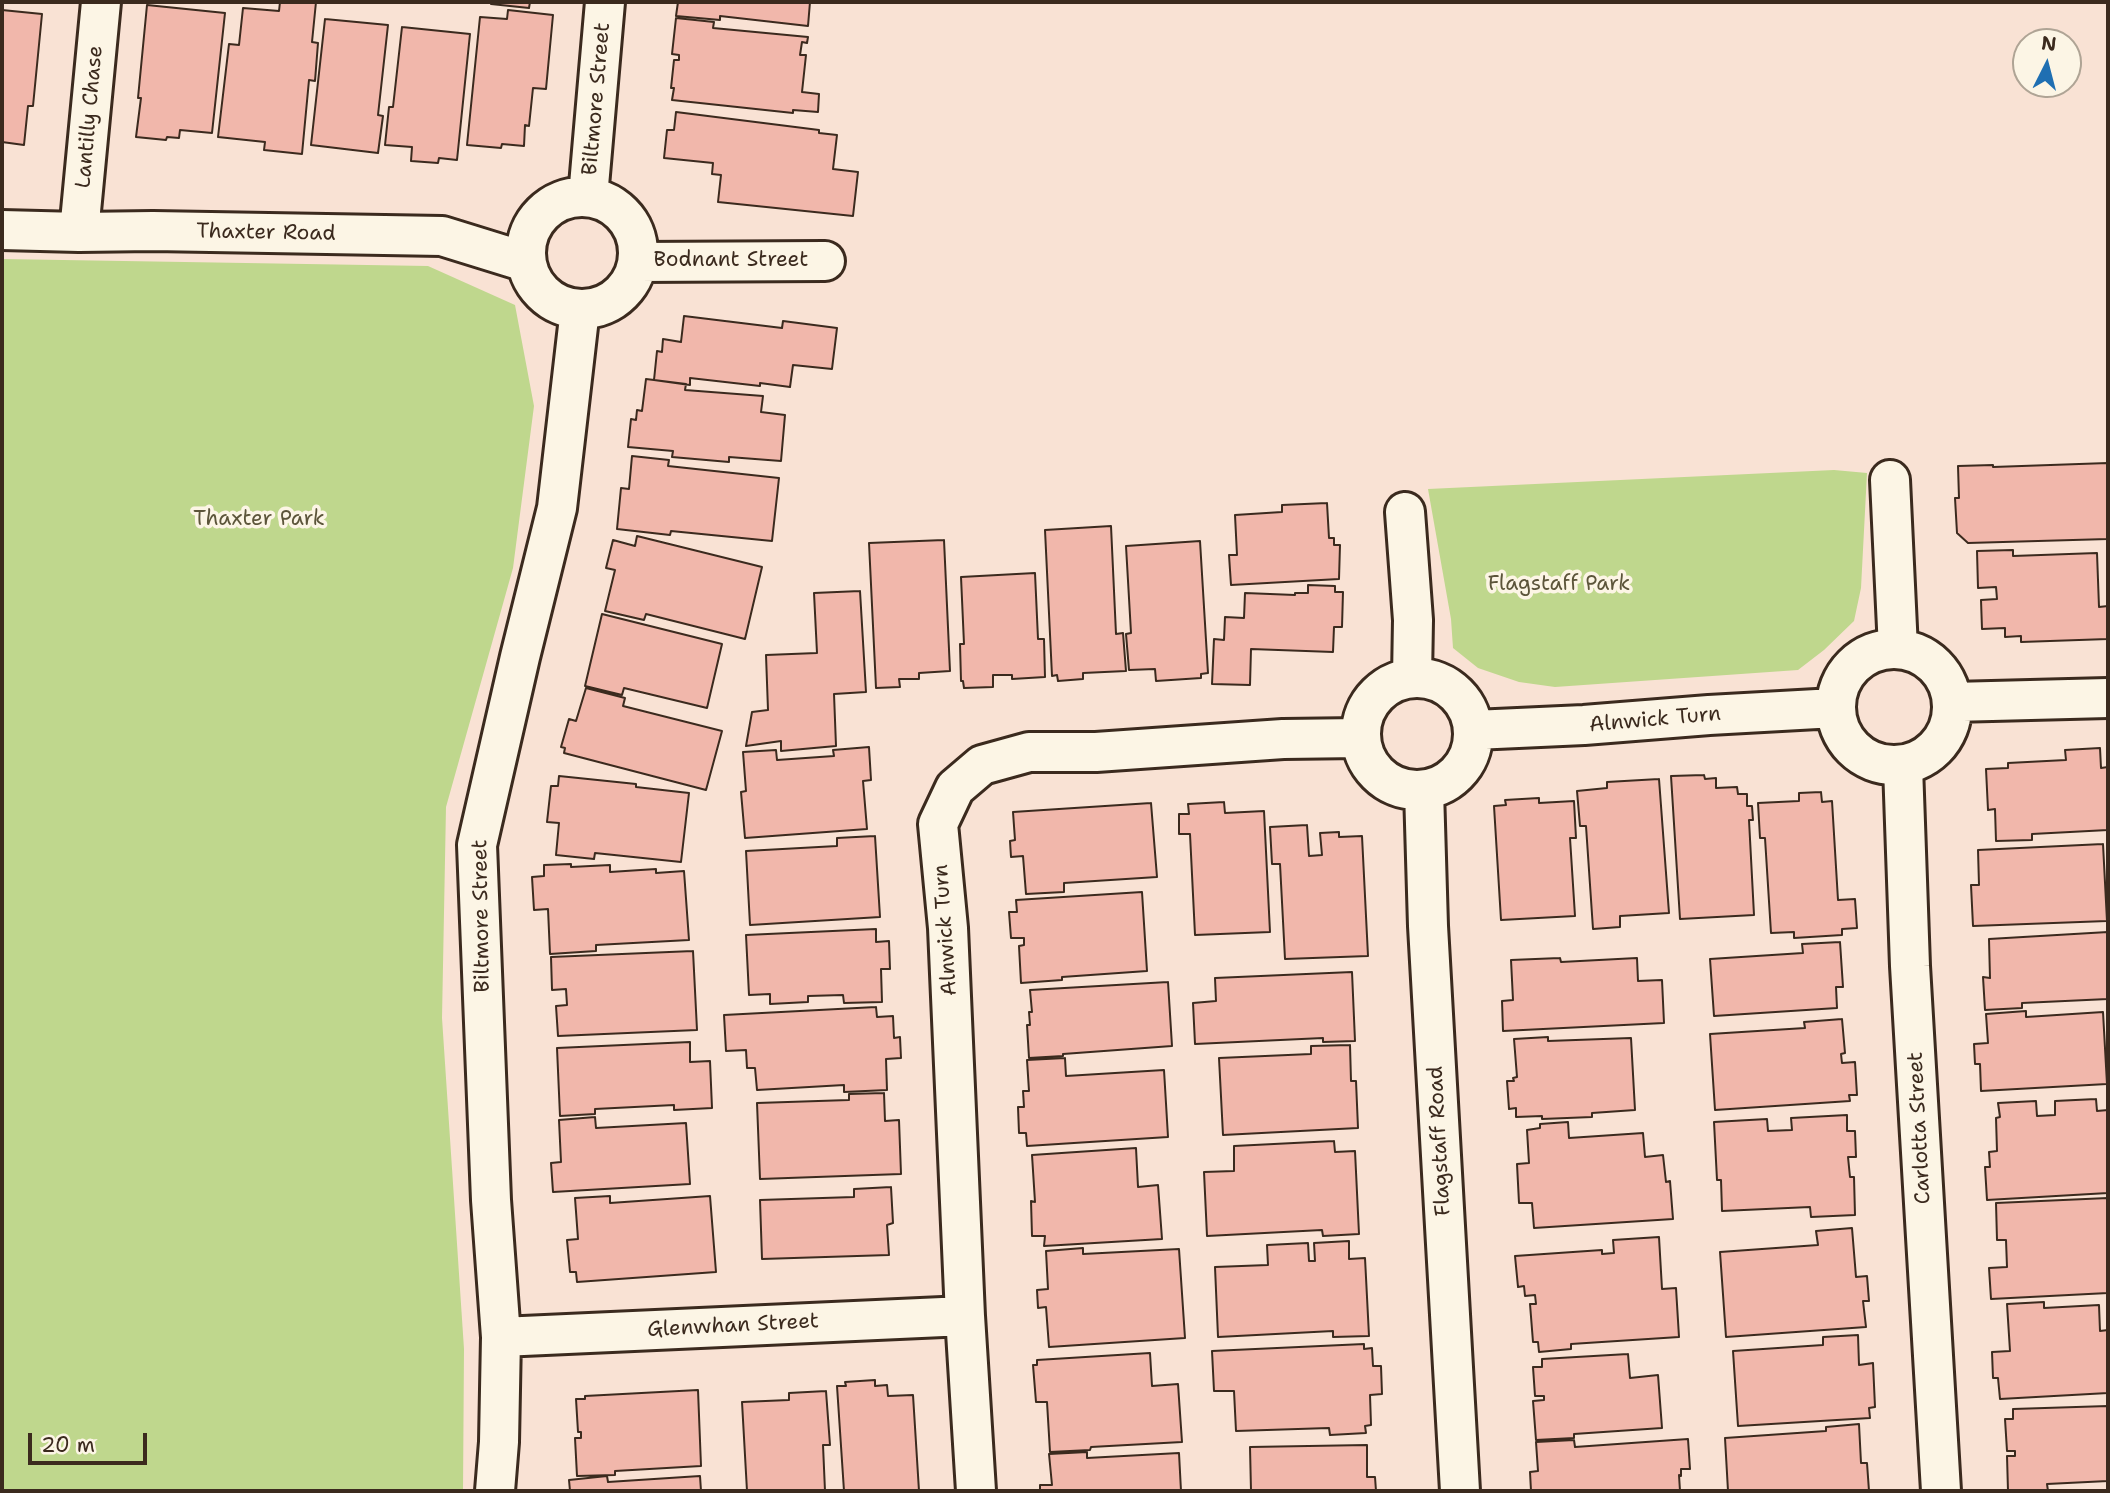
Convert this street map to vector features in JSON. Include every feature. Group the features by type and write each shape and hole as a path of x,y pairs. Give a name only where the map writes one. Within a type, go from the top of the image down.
{"street":[{"name":"Lantilly Chase","path":"79,232 101,2"},
{"name":"Biltmore Street","path":"588,197 606,2"},
{"path":"570,197 588,197 606,202 621,211 632,226 638,244 638,262 624,291 604,304 580,309 562,305 545,296 533,281 526,262 525,245 540,214 570,197"},
{"name":"Thaxter Road","path":"2,230 442,236 526,262"},
{"name":"Bodnant Street","path":"638,262 825,261"},
{"name":"Biltmore Street","path":"495,1491 501,1337 491,1200 477,845 557,508 580,309"},
{"path":"1890,480 1898,649"},
{"path":"1405,512 1413,620 1412,678"},
{"path":"1898,649 1914,652 1930,660 1941,672 1950,686 1952,720 1946,737 1920,761 1903,765 1883,765 1864,758 1849,745 1839,728 1835,708 1837,694 1849,670 1871,653 1898,649"},
{"path":"1412,678 1430,679 1447,686 1460,698 1470,713 1474,730 1472,748 1466,764 1441,786 1424,790 1406,790 1389,783 1374,772 1365,756 1360,738 1362,721 1374,698 1395,682 1412,678"},
{"path":"1953,702 2108,698"},
{"name":"Alnwick Turn","path":"1474,730 1835,708"},
{"name":"Alnwick Turn","path":"976,1491 947,928 938,824 955,788 982,765 1029,752 1096,752 1283,739 1360,738"},
{"name":"Carlotta Street","path":"1903,765 1911,980 1941,1491"},
{"name":"Flagstaff Road","path":"1424,790 1429,940 1460,1491"},
{"name":"Glenwhan Street","path":"501,1337 965,1316"}],"green space":[{"name":"Thaxter Park","path":"2,259 428,266 515,305 534,406 513,568 446,807 442,1018 464,1349 463,1491 2,1491"},
{"name":"Flagstaff Park","path":"1834,470 1867,473 1861,588 1854,621 1798,670 1555,687 1519,682 1478,668 1453,648 1451,619 1428,489"}],"building":[{"path":"280,2 316,2 312,42 318,43 315,81 309,80 302,154 264,150 265,142 218,137 229,44 239,45 243,8 279,11"},
{"path":"491,2 530,2 529,8"},
{"path":"678,2 810,2 808,26 720,16 720,20 676,16"},
{"path":"147,5 225,13 212,133 180,130 179,138 167,137 166,140 136,137"},
{"path":"2,10 42,14 33,106 28,106 24,145 2,142"},
{"path":"508,10 553,15 546,89 533,88 529,126 525,125 524,146 502,144 501,148 467,145 480,17 507,19"},
{"path":"676,18 714,22 713,28 808,37 807,43 802,42 800,55 806,55 802,92 819,94 818,112 793,110 793,113 672,100 674,60 679,60 679,55 672,54"},
{"path":"325,19 388,25 378,115 383,116 378,153 311,145"},
{"path":"402,27 470,34 457,160 439,158 438,163 411,161 412,147 385,145 389,107 393,107"},
{"path":"676,112 819,130 819,133 837,135 833,169 858,172 853,216 718,202 721,175 712,174 713,163 664,158 667,130 674,130"},
{"path":"684,316 782,328 783,321 837,328 832,369 793,365 790,387 690,378 690,385 654,380 657,351 662,352 663,339 681,342"},
{"path":"646,379 686,384 685,390 763,396 761,412 785,415 781,461 729,457 729,462 672,457 673,451 628,447 631,419 636,420 637,410 642,411"},
{"path":"632,456 669,460 668,466 779,478 772,541 671,531 670,535 617,529 621,488 629,489"},
{"path":"2108,463 2108,539 1968,543 1957,533 1955,498 1959,498 1958,466"},
{"path":"1327,503 1329,538 1334,538 1334,545 1340,545 1339,579 1231,585 1229,555 1237,555 1235,515 1282,512 1282,505"},
{"path":"1111,526 1116,634 1123,633 1126,671 1083,673 1083,679 1058,681 1057,675 1052,676 1045,530"},
{"path":"637,536 762,567 745,639 646,614 644,620 605,611 615,570 606,568 613,540 635,546"},
{"path":"944,540 950,671 919,673 919,679 899,679 900,687 876,688 869,543"},
{"path":"1200,541 1208,673 1201,674 1201,678 1156,681 1155,669 1129,670 1126,634 1131,633 1126,546"},
{"path":"2013,550 2013,556 2097,553 2099,607 2108,606 2108,639 2021,642 2021,636 2005,637 2005,628 1982,629 1981,600 1997,599 1996,587 1978,588 1977,551"},
{"path":"1035,573 1038,639 1044,639 1045,677 1012,679 1012,675 993,675 993,687 964,688 961,681 960,644 964,644 961,577"},
{"path":"1308,585 1335,586 1335,592 1343,592 1342,627 1334,627 1333,652 1251,649 1250,685 1212,684 1214,639 1224,640 1225,617 1244,618 1245,593 1295,595 1308,593"},
{"path":"860,591 866,692 834,694 836,746 781,751 781,741 746,746 752,712 768,710 766,655 817,653 814,593"},
{"path":"602,614 722,644 707,708 624,688 622,695 585,686"},
{"path":"586,688 625,698 623,706 722,731 706,790 564,753 565,748 561,747 569,719 576,721"},
{"path":"869,747 871,780 863,781 867,829 745,838 741,792 746,791 743,752 776,750 777,760 834,756 833,750"},
{"path":"2100,748 2101,768 2108,767 2108,830 2032,834 2032,840 1996,841 1995,809 1988,810 1986,769 2008,768 2008,763 2066,760 2065,750"},
{"path":"1704,775 1705,779 1716,778 1716,788 1737,787 1738,794 1747,794 1747,806 1752,806 1753,820 1749,820 1754,915 1680,919 1671,776"},
{"path":"559,776 689,793 681,862 595,853 594,859 556,855 559,823 547,822 551,786 558,786"},
{"path":"1659,779 1669,913 1620,916 1620,927 1593,929 1586,826 1580,826 1577,791 1607,788 1607,782"},
{"path":"1821,792 1822,802 1832,801 1838,900 1855,899 1857,928 1842,929 1842,935 1794,938 1794,932 1771,933 1765,838 1760,838 1758,803 1799,801 1799,793"},
{"path":"1539,798 1539,803 1574,801 1576,838 1570,838 1575,916 1501,920 1494,806 1506,805 1505,800"},
{"path":"1224,802 1225,813 1264,811 1270,932 1195,935 1190,834 1179,834 1179,814 1189,814 1188,804"},
{"path":"1151,803 1157,877 1064,883 1064,892 1026,894 1023,856 1011,857 1010,841 1015,840 1013,812"},
{"path":"1307,825 1309,856 1322,855 1320,833 1339,832 1339,837 1362,836 1368,956 1285,959 1280,864 1272,864 1270,827"},
{"path":"875,836 880,917 750,925 746,851 837,846 837,838"},
{"path":"2103,844 2107,921 1973,926 1971,885 1979,885 1978,850"},
{"path":"571,864 571,867 610,865 610,872 656,869 656,873 684,871 689,940 596,945 596,951 550,954 548,909 534,910 532,877 544,876 544,865"},
{"path":"1142,892 1147,971 1021,983 1019,946 1024,945 1024,938 1011,938 1009,912 1017,912 1016,900"},
{"path":"876,929 876,942 889,941 890,969 881,969 882,1002 844,1003 843,995 808,996 808,1002 770,1004 770,994 749,995 746,935"},
{"path":"2108,932 2108,999 2022,1003 2022,1008 1985,1010 1983,977 1990,978 1989,939"},
{"path":"1840,942 1843,987 1836,987 1837,1008 1714,1016 1710,959 1803,953 1802,944"},
{"path":"693,951 697,1030 558,1036 556,1006 567,1005 566,989 552,990 551,957"},
{"path":"1560,958 1561,962 1637,958 1638,981 1662,980 1664,1023 1503,1031 1502,1001 1513,1000 1511,960"},
{"path":"1352,972 1355,1041 1323,1042 1323,1038 1195,1044 1193,1003 1216,1001 1215,978"},
{"path":"1168,982 1172,1046 1029,1058 1027,1025 1030,1025 1029,1012 1032,1012 1030,990"},
{"path":"876,1007 877,1017 893,1016 894,1038 900,1037 901,1058 886,1059 887,1090 844,1092 844,1085 757,1090 755,1068 747,1068 746,1050 726,1051 724,1015"},
{"path":"2026,1011 2026,1017 2103,1012 2107,1084 1981,1091 1980,1064 1975,1064 1974,1044 1988,1043 1986,1014"},
{"path":"1842,1019 1845,1053 1841,1054 1842,1063 1855,1062 1857,1095 1849,1095 1850,1101 1715,1110 1710,1034 1805,1028 1804,1022"},
{"path":"1548,1037 1548,1041 1631,1038 1635,1110 1592,1113 1592,1117 1516,1117 1516,1108 1509,1109 1507,1081 1514,1081 1513,1078 1517,1077 1514,1039"},
{"path":"690,1042 690,1062 710,1061 712,1108 674,1110 674,1105 595,1109 595,1114 560,1116 557,1048"},
{"path":"1350,1045 1351,1081 1356,1081 1358,1128 1223,1135 1219,1058 1311,1054 1311,1046"},
{"path":"1065,1058 1066,1076 1164,1070 1168,1137 1027,1146 1026,1133 1019,1133 1018,1107 1024,1107 1023,1091 1029,1091 1027,1060"},
{"path":"884,1093 885,1121 899,1120 901,1174 760,1179 757,1103 849,1100 849,1094"},
{"path":"2096,1099 2097,1111 2108,1110 2108,1193 1987,1200 1985,1167 1990,1167 1989,1152 1997,1151 1996,1118 2000,1117 1998,1103 2036,1101 2037,1116 2055,1115 2055,1101"},
{"path":"1847,1115 1847,1131 1855,1131 1856,1157 1848,1157 1850,1177 1854,1177 1855,1215 1811,1217 1810,1207 1722,1211 1721,1180 1717,1180 1714,1122 1767,1119 1768,1131 1792,1130 1791,1118"},
{"path":"595,1117 596,1128 686,1123 690,1184 553,1192 551,1163 561,1162 559,1120"},
{"path":"1568,1122 1569,1138 1643,1133 1645,1157 1663,1155 1666,1182 1670,1181 1673,1219 1534,1228 1532,1203 1519,1203 1517,1164 1529,1163 1527,1130 1540,1128 1540,1124"},
{"path":"1334,1141 1335,1152 1355,1151 1359,1234 1323,1236 1322,1230 1207,1236 1204,1172 1234,1171 1234,1146"},
{"path":"1136,1148 1138,1187 1158,1185 1162,1239 1044,1246 1045,1236 1032,1236 1031,1201 1035,1202 1032,1155"},
{"path":"891,1187 893,1223 887,1225 889,1255 762,1259 760,1200 854,1197 854,1189"},
{"path":"610,1196 610,1203 710,1196 716,1272 577,1282 576,1272 570,1272 567,1240 578,1239 575,1198"},
{"path":"2108,1198 2108,1293 1991,1299 1989,1268 2007,1267 2006,1240 1997,1240 1996,1203"},
{"path":"1852,1228 1856,1277 1867,1276 1869,1301 1863,1301 1866,1327 1726,1337 1720,1252 1818,1245 1816,1231"},
{"path":"1659,1237 1662,1289 1676,1288 1679,1337 1571,1344 1571,1349 1539,1352 1538,1342 1533,1342 1530,1304 1536,1304 1535,1295 1525,1296 1524,1286 1518,1287 1515,1256 1602,1250 1602,1254 1614,1253 1613,1240"},
{"path":"1349,1241 1349,1259 1365,1258 1369,1336 1333,1337 1333,1331 1218,1337 1215,1267 1268,1265 1267,1245 1308,1243 1309,1261 1315,1261 1314,1243"},
{"path":"1083,1248 1083,1254 1179,1249 1185,1338 1049,1347 1046,1307 1038,1308 1037,1290 1048,1289 1046,1251"},
{"path":"2044,1302 2044,1308 2099,1305 2100,1331 2108,1330 2108,1393 2000,1399 1998,1378 1993,1378 1992,1352 2010,1351 2007,1304"},
{"path":"1858,1335 1859,1365 1873,1363 1875,1407 1869,1408 1870,1418 1738,1426 1733,1351 1823,1345 1823,1337"},
{"path":"1364,1344 1364,1349 1372,1348 1373,1366 1381,1366 1382,1394 1370,1395 1371,1425 1365,1426 1366,1433 1330,1435 1329,1428 1236,1431 1234,1391 1214,1391 1212,1351"},
{"path":"1150,1353 1152,1386 1178,1384 1182,1442 1050,1452 1047,1402 1036,1402 1033,1365 1037,1365 1037,1360"},
{"path":"1628,1354 1630,1378 1658,1375 1662,1428 1574,1434 1574,1438 1536,1440 1533,1401 1544,1400 1544,1396 1535,1396 1533,1367 1542,1367 1542,1359"},
{"path":"875,1380 875,1386 887,1385 888,1396 913,1395 919,1491 844,1491 837,1386 846,1386 845,1382"},
{"path":"698,1390 701,1466 577,1476 575,1438 581,1438 581,1432 578,1432 576,1399 585,1399 585,1396"},
{"path":"826,1391 830,1445 823,1445 825,1491 747,1491 742,1402 789,1400 789,1393"},
{"path":"2108,1406 2108,1481 2047,1484 2048,1491 2008,1491 2007,1456 2015,1456 2015,1451 2007,1451 2005,1419 2013,1419 2013,1409"},
{"path":"1859,1424 1861,1463 1867,1463 1869,1491 1728,1491 1725,1438 1826,1431 1826,1427"},
{"path":"1688,1439 1690,1469 1681,1469 1680,1491 1531,1491 1530,1472 1538,1471 1536,1442 1574,1440 1575,1447"},
{"path":"1367,1445 1367,1477 1375,1477 1376,1491 1251,1491 1250,1447"},
{"path":"1087,1452 1087,1458 1179,1453 1181,1491 1040,1491 1040,1485 1052,1485 1049,1454"},
{"path":"607,1476 608,1482 700,1476 701,1491 570,1491 569,1480"}]}
